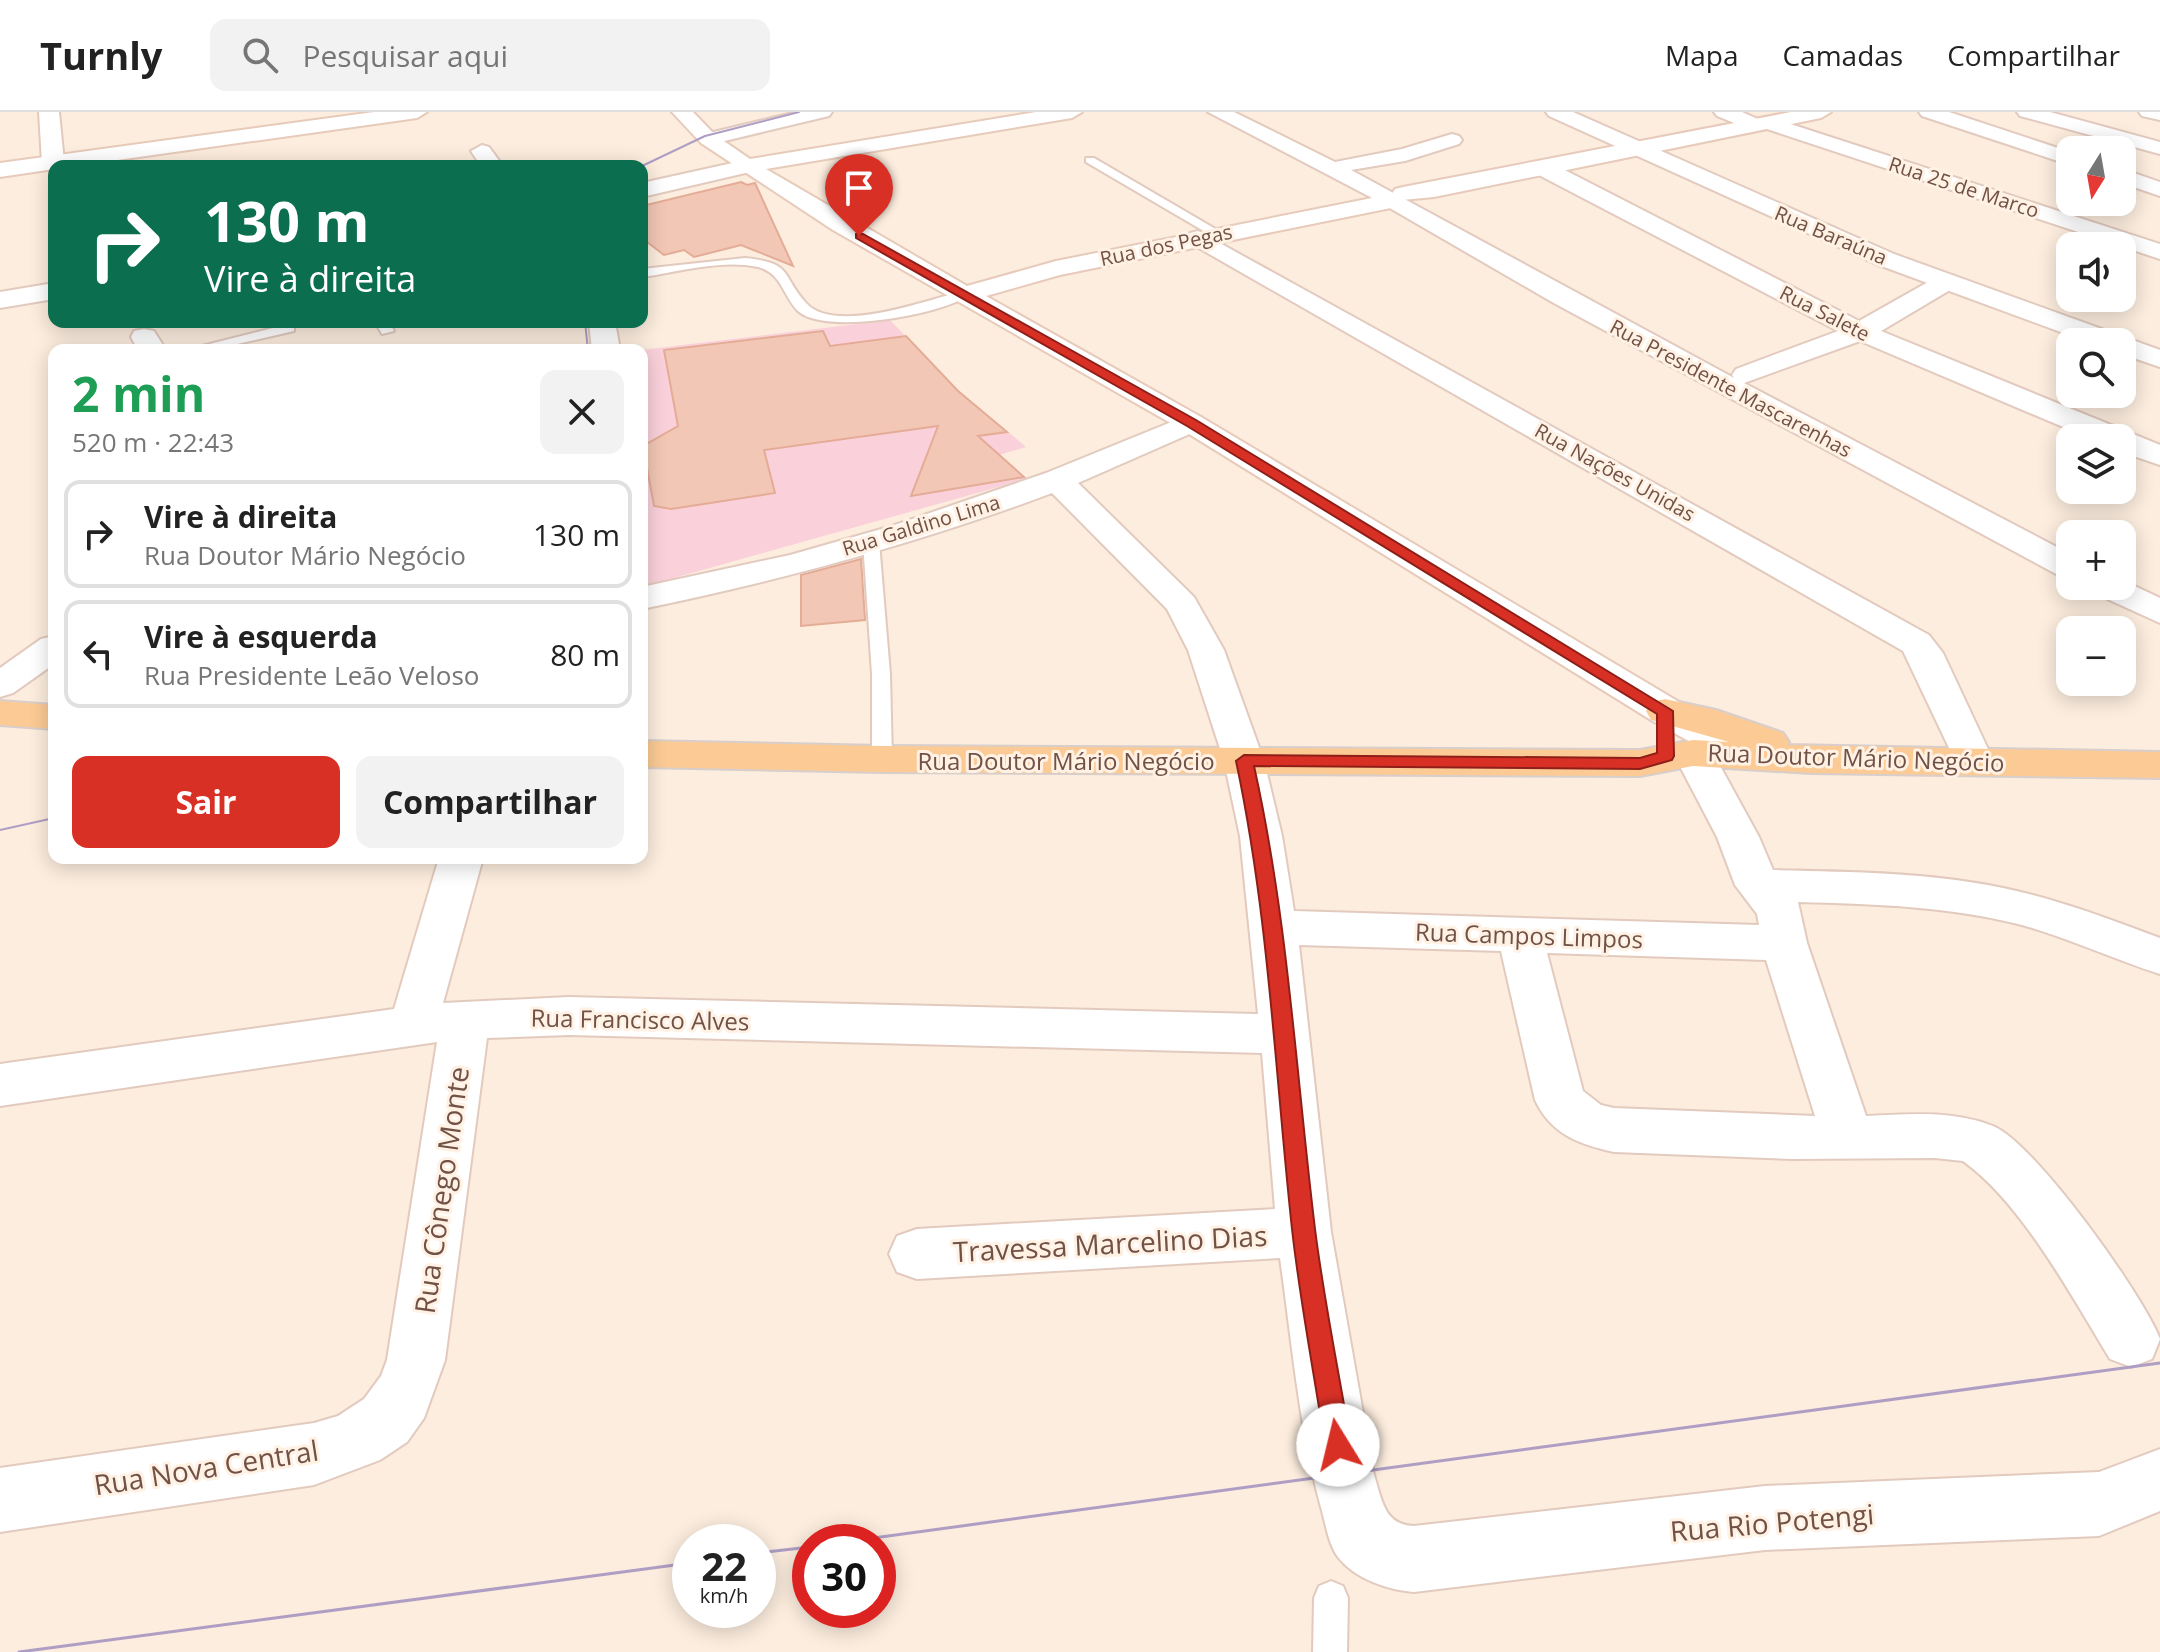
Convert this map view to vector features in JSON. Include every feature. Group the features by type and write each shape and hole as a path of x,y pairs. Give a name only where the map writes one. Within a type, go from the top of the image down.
{"main road":[{"path":"1665,711 1702,719 1770,742 1803,759"},
{"path":"0,713 48,717"},
{"name":"Rua Doutor Mário Negócio","path":"648,754 882,759 1640,763 1680,754 1742,754 1803,759 2160,765"}],"street":[{"path":"49,112 53,160"},
{"path":"68,160 417,112"},
{"path":"682,112 708,139 746,166 963,295 1191,423 1665,711 1742,754"},
{"path":"708,139 822,112"},
{"path":"648,181 1072,112"},
{"name":"Rua Presidente Mascarenhas","path":"1218,112 1397,197 2056,537"},
{"name":"Rua Presidente Mascarenhas","path":"1242,112 1344,165 1561,297 2056,561"},
{"name":"Rua Baraúna","path":"1556,112 1825,233 1946,282 2074,328"},
{"name":"Rua 25 de Marco","path":"1724,112 2099,232"},
{"name":"Rua dos Pegas","path":"963,295 1056,268 1821,112"},
{"path":"1929,112 2056,154"},
{"path":"2027,112 2160,148"},
{"path":"2149,112 2160,114"},
{"path":"1344,165 1405,155 1452,140"},
{"path":"0,170 48,163"},
{"path":"648,189 746,166"},
{"name":"Rua Salete","path":"1543,168 1860,332 2081,424"},
{"path":"2136,181 2160,189"},
{"path":"2136,244 2160,233"},
{"name":"Rua Nações Unidas","path":"1208,236 1916,643 1925,653 1974,762"},
{"name":"Rua 25 de Marco","path":"2136,244 2160,252"},
{"path":"0,287 48,279"},
{"path":"1746,375 1860,332 1946,282"},
{"path":"0,300 48,292"},
{"path":"2136,350 2160,359"},
{"name":"Rua Galdino Lima","path":"648,597 871,542 1057,480 1191,423"},
{"path":"2136,447 2160,456"},
{"path":"1057,480 1182,604 1206,650 1244,761 1261,836 1274,927 1304,1232"},
{"path":"2136,588 2159,617"},
{"path":"2130,600 2159,617"},
{"path":"0,685 48,651"},
{"path":"1665,711 1680,754 1738,837 1757,885 1779,909 1784,943 1848,1138"},
{"path":"413,1026 459,864"},
{"path":"1757,885 1869,889 2000,904 2053,918 2160,956"},
{"name":"Rua Campos Limpos","path":"1274,927 1784,943"},
{"path":"1520,935 1560,1100 1570,1114 1587,1125 1614,1130 1960,1139 1978,1143 2010,1170 2061,1236 2131,1339"},
{"name":"Rua Francisco Alves","path":"0,1085 465,1020 569,1016 1285,1034"},
{"name":"Rua Cônego Monte","path":"416,1360 465,1020"},
{"name":"Travessa Marcelino Dias","path":"917,1254 1304,1232"},
{"name":"Rua Rio Potengi","path":"1304,1232 1343,1475 1360,1534 1381,1552 1414,1559 1765,1518 2099,1504 2160,1480"},
{"name":"Rua Nova Central","path":"0,1500 286,1458 349,1443 376,1428 394,1413 406,1395 416,1360"}],"lane":[{"path":"1090,160 1208,236"},
{"path":"648,272 733,262 758,263 778,272 794,288 801,305 808,312 839,320 878,316 963,295"},
{"path":"219,344 289,328"},
{"path":"871,542 881,674 882,759"},
{"path":"1330,1652 1331,1598"}],"shaded area":[{"path":"890,320 951,384 1026,447 999,455 1027,479 648,585 648,349"}],"building":[{"path":"741,182 747,185 755,183 793,266 741,245 694,257 684,250 664,255 648,243 648,205"},
{"path":"823,331 830,346 906,336 958,391 1007,432 978,436 1024,477 911,496 938,426 764,450 775,493 671,509 654,506 648,473 648,443 678,426 664,350"},
{"path":"861,559 865,620 801,626 801,575"}],"tram line":[{"path":"648,163 705,136 799,112"},
{"path":"586,328 587,344"},
{"path":"0,830 48,819"},
{"path":"896,1535 2160,1363"},
{"path":"776,1551 792,1549"},
{"path":"19,1652 672,1565"}],"route":[{"path":"859,236 1191,423 1665,711 1666,756 1640,763 1244,761 1261,836 1274,927 1304,1232 1338,1445"}]}
